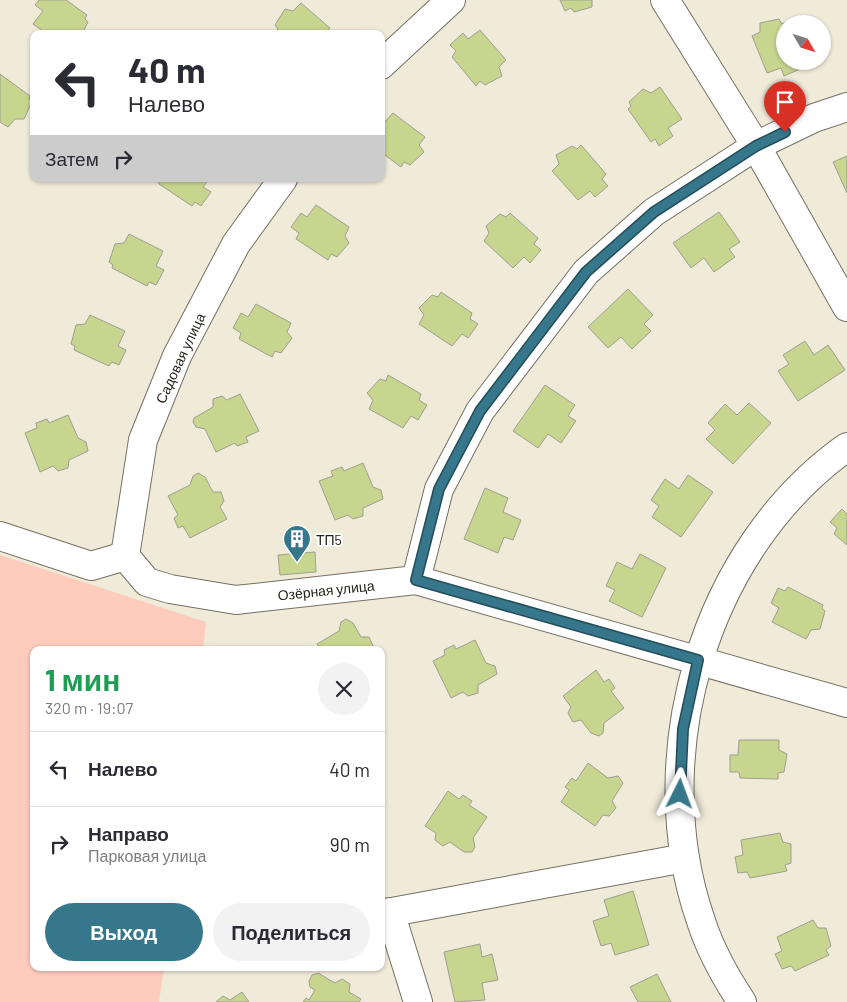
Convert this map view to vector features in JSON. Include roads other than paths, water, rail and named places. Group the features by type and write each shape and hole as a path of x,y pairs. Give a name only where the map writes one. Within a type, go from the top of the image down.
{"street":[{"path":"385,61 451,0"},
{"path":"665,0 756,146 847,307"},
{"path":"847,107 814,118 756,146 654,212 586,272 480,411 439,489 416,580 847,703"},
{"name":"Садовая улица","path":"125,556 144,440 178,356 236,244 281,182"},
{"path":"742,1002 730,984 701,922 685,858 680,794 683,729 698,660 722,598 758,538 797,491 847,447"},
{"path":"0,536 91,566 125,556"},
{"name":"Озёрная улица","path":"125,556 147,582 170,589 236,600 416,580"},
{"path":"418,1002 386,913 685,858"}],"place":[{"name":"ТП5","path":"297,563"}]}
